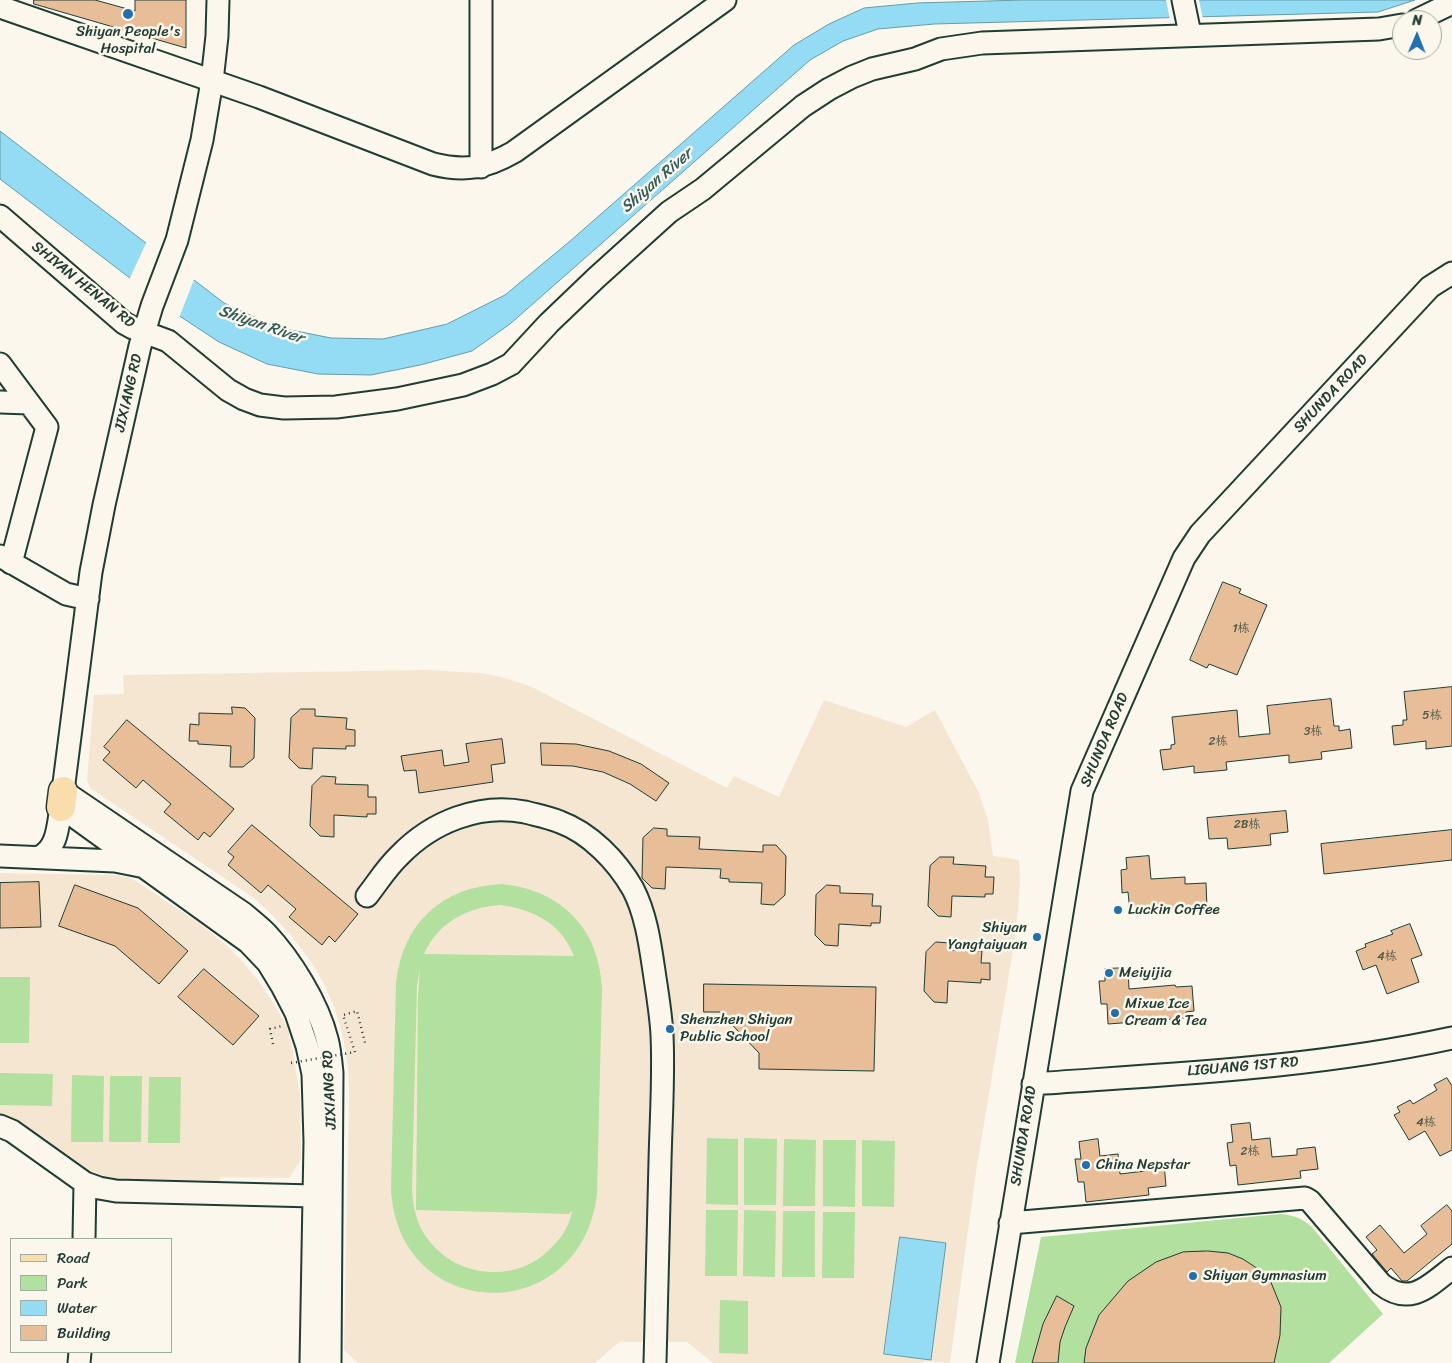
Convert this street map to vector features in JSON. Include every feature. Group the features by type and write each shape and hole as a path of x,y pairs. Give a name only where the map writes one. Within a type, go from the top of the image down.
{"street":[{"name":"JIXIANG RD","path":"39,857 45,854 54,840 62,799 91,572 106,496 144,333 152,306 173,253 202,140 212,81 218,0"},
{"path":"480,167 482,0"},
{"path":"0,7 212,81 433,164 465,169 480,167 498,161 514,152 725,0"},
{"path":"1183,0 1189,30"},
{"path":"1438,10 1452,3"},
{"name":"SHIYAN HENAN RD","path":"0,216 124,323 144,333 168,341 228,390 244,399 260,405 284,408 336,407 397,400 463,385 492,374 511,364 549,322 582,290 669,212 703,189 802,106 852,76 872,69 915,59 941,49 967,45 1189,30 1379,29 1392,27"},
{"name":"SHUNDA ROAD","path":"988,1359 1082,792 1184,558 1200,534 1430,287 1452,273"},
{"path":"0,364 47,428 6,560 66,594 88,599"},
{"path":"0,402 29,403"},
{"name":"JIXIANG RD","path":"62,799 145,867 248,942 268,963 296,1014 307,1046 313,1074 315,1104 311,1363"},
{"name":"JIXIANG RD","path":"62,799 243,913 265,932 285,956 317,1011 327,1039 332,1073 330,1363"},
{"path":"367,896 400,855 435,828 454,818 473,812 498,809 540,816 576,829 607,856 632,888 639,903 651,948 662,1038 655,1363"},
{"path":"0,856 115,861 145,867"},
{"name":"LIGUANG 1ST RD","path":"1033,1084 1215,1071 1344,1058 1452,1038"},
{"path":"0,1126 12,1131 86,1183 99,1188 116,1191 314,1196"},
{"path":"84,1238 86,1183"},
{"path":"1010,1223 1298,1197 1310,1201 1381,1284 1389,1290 1400,1294 1414,1294 1426,1289 1452,1268"}],"path":[{"path":"291,1063 355,1052 343,1015 357,1011 366,1043"},
{"path":"273,1044 270,1028 283,1026"}],"shaded area":[{"name":"Shenzhen Shiyan Public School","path":"426,670 481,673 506,678 532,687 727,788 734,776 779,797 824,700 906,727 935,710 979,793 988,820 993,856 1019,860 1020,881 1014,944 976,1172 950,1363 925,1361 921,1363 713,1363 687,1342 619,1342 595,1363 358,1363 344,1350 349,1093 344,1042 335,1009 312,963 290,934 254,898 90,788 87,780 94,695 124,694 123,675"},
{"path":"0,873 114,875 127,877 199,923 244,963 261,984 278,1011 287,1027 292,1047 300,1094 301,1160 289,1178 220,1177 220,1182 115,1179 88,1171 0,1117"}],"green space":[{"path":"502,884 523,888 542,894 559,904 585,930 599,967 602,988 597,1194 584,1238 559,1269 527,1287 491,1293 455,1286 424,1266 401,1234 391,1189 396,983 400,962 407,943 417,926 429,912 461,892","holes":["501,905 524,910 545,920 562,935 574,956 424,954 437,933 455,918 477,909","420,969 418,996 416,1210 570,1214 572,1212 566,1228 553,1246 536,1261 521,1268 488,1272 456,1263 442,1254 430,1242 416,1217 412,1189 417,985"]},
{"path":"0,977 30,977 29,1043 0,1043"},
{"path":"0,1073 53,1074 52,1106 0,1105"},
{"path":"72,1075 104,1076 103,1142 71,1142"},
{"path":"110,1076 142,1076 141,1142 109,1142"},
{"path":"149,1077 181,1077 180,1143 148,1143"},
{"path":"707,1138 738,1139 738,1205 706,1204"},
{"path":"744,1138 777,1139 776,1205 744,1205"},
{"path":"784,1139 816,1140 815,1206 783,1206"},
{"path":"823,1140 856,1140 855,1207 823,1206"},
{"path":"862,1140 895,1141 894,1207 862,1206"},
{"path":"706,1210 738,1210 737,1276 705,1276"},
{"path":"744,1210 776,1211 775,1277 743,1276"},
{"path":"783,1211 815,1211 815,1277 782,1277"},
{"path":"823,1212 855,1212 854,1278 822,1278"},
{"name":"Shiyan Gymnasium","path":"1280,1214 1305,1221 1312,1227 1383,1314 1329,1363 1015,1363 1041,1237"},
{"path":"720,1300 748,1301 748,1354 719,1353"}],"water":[{"name":"Shiyan River","path":"1024,0 1415,0 1378,12 934,24 878,29 843,41 810,60 510,324 472,351 420,365 371,375 318,374 267,364 219,342 181,317 0,179 0,131 224,303 276,327 331,338 383,339 447,324 505,295 569,242 794,45 829,24 864,8 917,3"},
{"path":"900,1237 946,1243 931,1360 884,1354"}],"pier":[{"path":"1166,0 1199,0 1203,19 1170,20"},
{"path":"147,241 195,277 179,318 129,280"}],"building":[{"name":"Shiyan People's Hospital","path":"34,0 95,0 135,11 135,0 186,0 186,48 34,4"},
{"path":"1223,582 1241,589 1239,593 1267,605 1237,675 1209,664 1207,668 1190,660"},
{"path":"1452,687 1452,746 1426,749 1426,741 1394,745 1392,726 1403,725 1403,720 1407,720 1404,692"},
{"path":"1331,699 1334,726 1339,726 1339,731 1350,729 1352,748 1321,752 1322,759 1289,763 1289,755 1226,762 1227,770 1194,773 1194,766 1163,770 1160,750 1171,749 1171,745 1175,744 1172,717 1237,710 1239,737 1270,734 1267,706"},
{"path":"232,707 245,708 255,718 254,758 243,767 230,767 231,746 198,744 198,741 189,741 190,724 199,725 199,713 232,714"},
{"path":"301,709 315,709 315,716 347,718 346,729 355,730 355,746 346,746 346,749 313,748 312,769 299,768 289,758 291,718"},
{"path":"127,720 234,809 210,837 204,832 198,840 164,812 171,804 143,780 136,788 103,760 110,752 104,747"},
{"path":"502,739 505,763 491,765 493,782 419,793 416,770 404,771 401,756 442,750 444,766 469,762 466,744"},
{"path":"541,743 576,744 609,751 641,764 669,783 656,801 630,784 603,772 573,766 542,765"},
{"path":"322,776 336,777 335,784 368,785 368,797 376,797 376,814 367,814 367,817 334,815 334,837 320,836 310,826 312,786"},
{"path":"1286,811 1288,832 1270,834 1271,845 1228,849 1227,838 1209,839 1207,818"},
{"path":"252,825 358,914 335,942 329,936 322,945 289,917 296,909 268,885 261,893 228,865 234,857 228,852"},
{"path":"654,828 667,829 667,836 700,837 699,849 763,852 763,845 776,845 786,856 785,895 774,905 761,904 762,883 729,882 729,879 720,878 721,869 666,867 665,889 652,888 642,878 643,838"},
{"path":"1452,830 1452,860 1324,874 1321,844"},
{"path":"1149,856 1151,879 1185,877 1185,884 1206,883 1207,907 1130,912 1128,892 1122,893 1121,870 1127,869 1126,858"},
{"path":"940,857 954,857 953,864 986,866 985,877 994,877 993,894 985,894 985,897 952,896 951,917 938,916 928,906 930,866"},
{"path":"39,882 41,927 0,928 0,883"},
{"path":"75,885 138,908 188,951 159,984 115,946 59,926"},
{"path":"827,885 840,886 840,893 873,894 872,906 881,906 880,923 871,923 871,926 839,924 838,946 825,945 815,935 816,895"},
{"path":"1410,924 1422,955 1411,959 1419,982 1387,994 1376,965 1363,970 1356,951 1366,947 1365,944 1393,934 1391,931"},
{"path":"936,942 950,943 950,950 982,951 981,963 990,963 990,980 981,979 981,983 948,981 947,1003 934,1002 924,991 926,952"},
{"path":"1128,968 1129,989 1175,985 1176,987 1192,986 1194,1011 1186,1012 1186,1018 1108,1024 1107,1004 1101,1004 1099,981 1105,981 1105,969"},
{"path":"204,969 259,1016 233,1045 178,997"},
{"path":"704,984 876,987 874,1071 759,1069 759,1053 720,1012 704,1012"},
{"path":"1447,1078 1452,1086 1452,1150 1440,1156 1425,1131 1409,1140 1394,1115 1400,1112 1397,1107 1410,1100 1413,1104 1437,1090 1434,1085"},
{"path":"1250,1123 1252,1140 1270,1138 1272,1157 1297,1155 1297,1149 1315,1147 1318,1169 1300,1171 1301,1178 1238,1185 1236,1165 1230,1166 1227,1143 1233,1142 1231,1125"},
{"path":"1098,1139 1100,1156 1118,1154 1120,1174 1145,1171 1145,1165 1164,1163 1166,1186 1148,1188 1149,1195 1086,1202 1084,1182 1078,1182 1075,1159 1081,1159 1079,1142"},
{"path":"1447,1205 1452,1211 1452,1244 1407,1281 1402,1281 1391,1268 1387,1272 1372,1254 1377,1250 1366,1237 1380,1225 1404,1253 1427,1234 1421,1226"},
{"path":"1208,1251 1228,1253 1243,1259 1270,1280 1281,1307 1280,1335 1274,1363 1084,1363 1086,1348 1099,1315 1128,1281 1156,1262 1183,1252"},
{"path":"1057,1296 1074,1306 1060,1342 1058,1363 1032,1363 1043,1324"}],"place":[{"name":"Shiyan People's Hospital","path":"128,14"},
{"name":"Luckin Coffee","path":"1118,910"},
{"name":"Shiyan Yangtaiyuan","path":"1037,937"},
{"name":"Meiyijia","path":"1109,973"},
{"name":"Mixue Ice Cream & Tea","path":"1115,1013"},
{"name":"Shenzhen Shiyan Public School","path":"670,1029"},
{"name":"China Nepstar","path":"1086,1165"},
{"name":"Shiyan Gymnasium","path":"1193,1276"}]}
